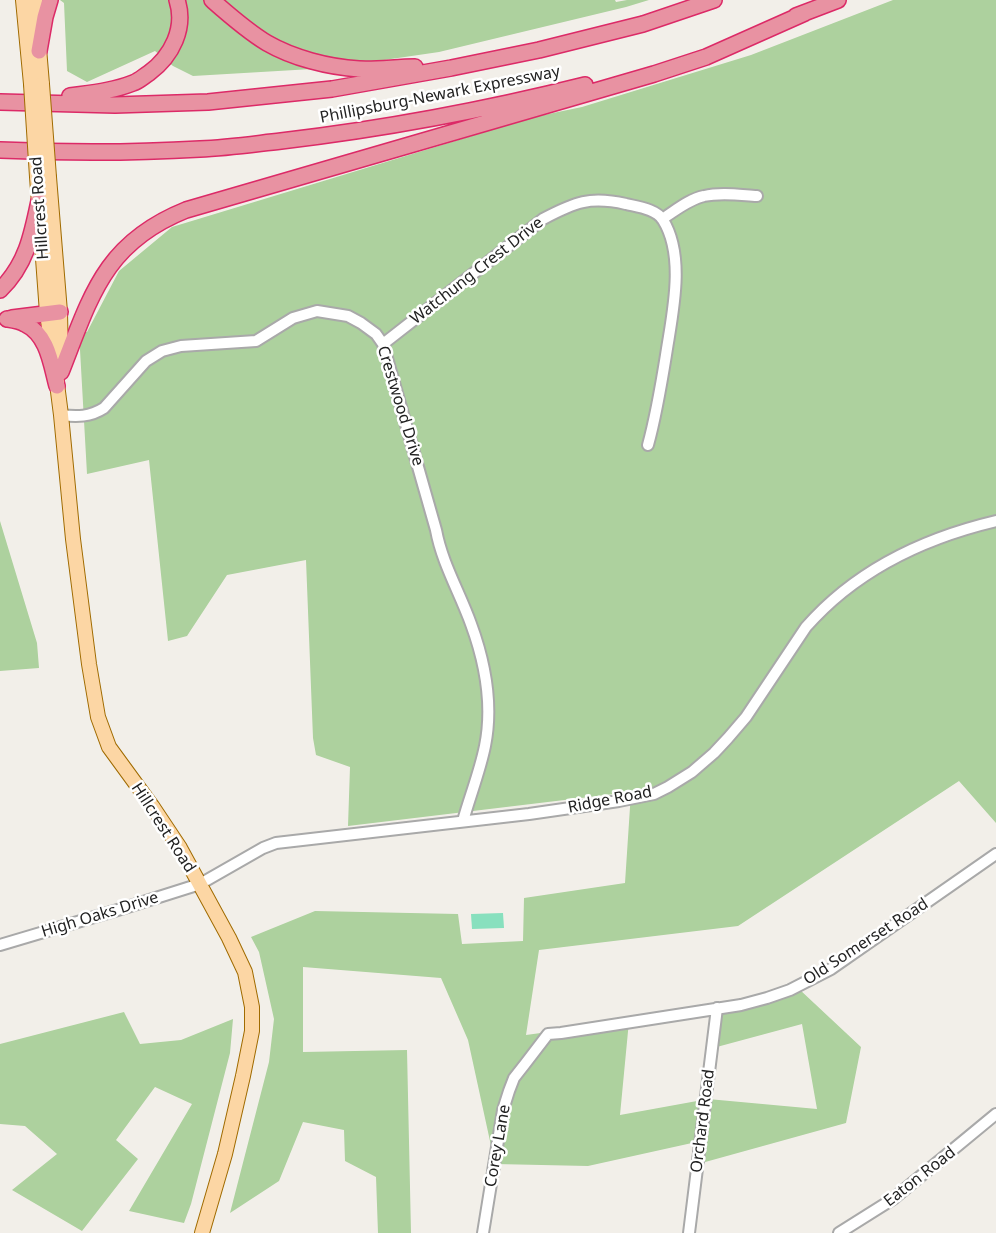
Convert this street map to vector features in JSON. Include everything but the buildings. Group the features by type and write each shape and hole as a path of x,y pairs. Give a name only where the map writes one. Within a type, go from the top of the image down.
{"highway":[{"path":"39,51 50,0"},
{"path":"8,103 97,93 135,82 156,67 171,51 180,24 180,8 177,0"},
{"path":"212,0 242,26 268,43 290,54 312,61 359,69 451,68"},
{"name":"Phillipsburg-Newark Expressway","path":"8,103 115,105 208,102 332,89 451,68 594,37 643,24 714,0"},
{"name":"Phillipsburg-Newark Expressway","path":"0,150 107,153 202,149 326,136 384,127 509,103 592,83 704,49 838,0"},
{"path":"59,379 87,306 110,265 136,237 172,216 654,74 706,57 805,13"},
{"path":"0,158 29,151"},
{"path":"0,290 13,276 26,253 39,201"},
{"path":"3,319 54,312"},
{"path":"3,319 24,323 44,340 59,379"}],"main road":[{"name":"Hillcrest Road","path":"23,0 36,84 61,415 73,539 98,717 109,747 180,848 229,938 244,972 252,1007 252,1031 243,1076 225,1154 202,1233"},
{"name":"Hillcrest Road","path":"35,0 39,51 36,84"},
{"name":"Hillcrest Road","path":"43,177 39,201 54,312"}],"street":[{"path":"648,445 656,416 675,286 674,252 662,219 692,200 704,196 717,194 757,196"},
{"name":"Watchung Crest Drive","path":"383,344 543,219 566,207 598,199 609,200 644,208 662,219"},
{"name":"Crestwood Drive","path":"61,415 75,417 91,415 104,408 146,361 162,351 182,346 256,341 293,318 317,311 348,316 376,334 383,344 433,519 439,548 471,624 480,653 487,695 487,728 483,754 463,821"},
{"name":"Ridge Road","path":"200,884 276,843 529,814 654,794 692,772 714,753 746,717 806,627 848,588 890,559 927,541 996,521"},
{"name":"Old Somerset Road","path":"548,1034 561,1034 741,1005 767,998 809,981 831,969 996,854"},
{"name":"High Oaks Drive","path":"0,945 200,884"},
{"name":"Orchard Road","path":"689,1233 717,1008"},
{"name":"Corey Lane","path":"483,1233 503,1110 509,1090 514,1078 548,1034"},
{"name":"Eaton Road","path":"839,1233 893,1199 996,1114"}],"green space":[{"path":"60,0 615,0 616,2 649,0 439,52 329,68 193,76 173,66 155,51 87,82 67,71 64,3"},
{"path":"893,0 996,0 996,823 959,781 738,926 539,950 526,1035 629,1021 620,1115 708,1099 817,1109 802,1024 713,1048 720,1012 799,989 861,1047 846,1123 698,1164 701,1141 588,1166 495,1164 468,1040 441,978 303,967 303,1052 407,1050 411,1233 378,1233 376,1177 345,1161 344,1130 303,1122 279,1181 230,1213 269,1062 274,1019 259,952 251,937 315,911 458,914 462,944 523,941 524,898 625,883 631,792 348,826 350,767 316,755 313,738 306,560 227,575 187,636 168,641 149,460 87,474 79,332 87,332 119,271 172,227 534,117 582,107 751,55"},
{"path":"0,521 37,643 39,668 0,671"},
{"path":"503,913 504,928 472,929 471,914"},
{"path":"124,1012 140,1044 181,1040 233,1019 230,1053 184,1223 129,1211 192,1104 155,1087 116,1140 138,1159 82,1231 12,1190 57,1154 25,1126 0,1124 0,1044"}]}
